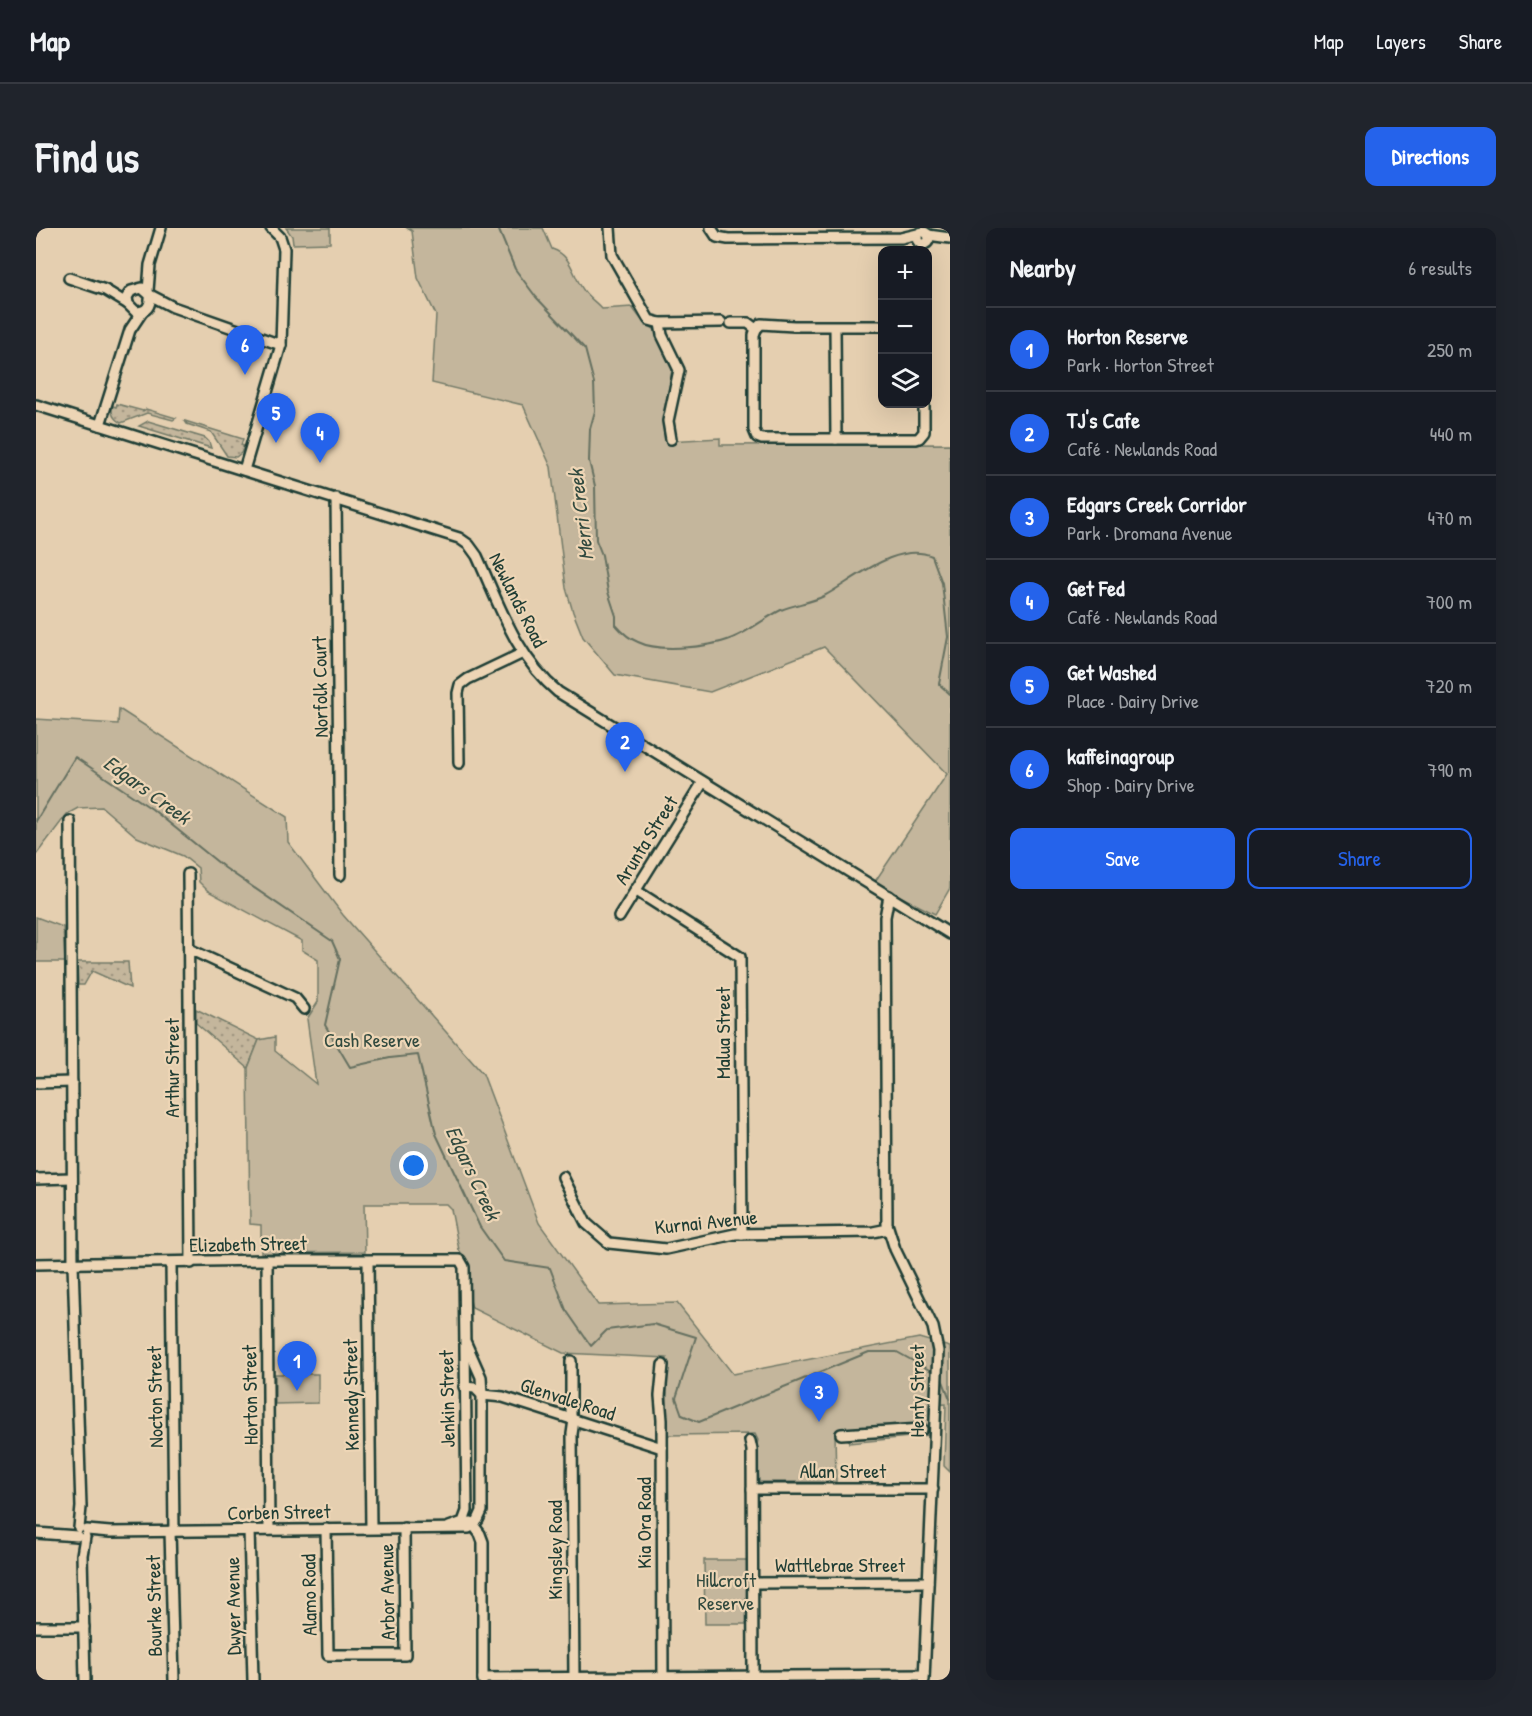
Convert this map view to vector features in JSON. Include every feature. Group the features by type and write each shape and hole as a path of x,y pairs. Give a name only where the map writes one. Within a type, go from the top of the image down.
{"street":[{"path":"100,425 130,330 151,303 150,265 161,228"},
{"path":"244,470 281,345 284,249 280,237 271,228"},
{"path":"610,228 612,255 647,318 654,323 748,323 756,329"},
{"path":"711,228 717,237 729,239 947,238"},
{"path":"130,330 127,297 150,265"},
{"path":"69,278 105,290 136,312 173,307"},
{"path":"105,290 142,288 173,307 281,345"},
{"path":"660,323 679,370 668,421 671,439"},
{"path":"878,326 761,324 754,335 754,430 757,437 762,439 919,438 924,427 924,408"},
{"path":"835,327 836,439"},
{"name":"Newlands Road","path":"36,405 459,537 477,555 523,653 545,681 565,697 950,934"},
{"name":"Norfolk Court","path":"336,498 340,875"},
{"path":"459,763 458,693 460,685 523,653"},
{"name":"Arunta Street","path":"619,917 703,782"},
{"path":"70,821 73,1264 86,1680"},
{"name":"Arthur Street","path":"188,874 191,1263"},
{"name":"Malua Street","path":"636,890 740,957 742,1234"},
{"name":"Henty Street","path":"889,896 885,917 885,1193 888,1229 899,1258 933,1327 938,1351 924,1678"},
{"path":"189,949 295,998 304,1009"},
{"path":"36,1083 72,1082"},
{"name":"Kurnai Avenue","path":"563,1177 586,1223 609,1243 666,1249 742,1234 873,1232 888,1229"},
{"path":"36,1179 72,1178"},
{"name":"Elizabeth Street","path":"36,1264 267,1260 459,1260"},
{"name":"Horton Street","path":"267,1260 270,1530"},
{"name":"Jenkin Street","path":"459,1260 464,1267 467,1510"},
{"name":"Kennedy Street","path":"368,1261 371,1528"},
{"name":"Nocton Street","path":"171,1263 172,1531"},
{"path":"464,1338 481,1377 482,1395 482,1508 473,1526"},
{"name":"Kingsley Road","path":"571,1361 574,1679"},
{"name":"Kia Ora Road","path":"663,1365 660,1396 663,1678"},
{"name":"Glenvale Road","path":"464,1387 475,1388 482,1395 503,1397 662,1448"},
{"path":"841,1434 922,1429"},
{"path":"750,1441 753,1676"},
{"name":"Allan Street","path":"752,1489 933,1489"},
{"path":"467,1510 482,1508"},
{"path":"467,1510 483,1542 483,1679 753,1676 924,1678"},
{"path":"449,1527 464,1522 467,1510"},
{"name":"Corben Street","path":"36,1533 449,1527 464,1529 473,1526"},
{"name":"Arbor Avenue","path":"404,1528 405,1655"},
{"name":"Alamo Road","path":"326,1529 328,1654 405,1655"},
{"name":"Dwyer Avenue","path":"249,1530 253,1680"},
{"name":"Bourke Street","path":"172,1531 174,1680"},
{"name":"Wattlebrae Street","path":"752,1583 928,1582"},
{"path":"36,1627 84,1627"}],"green space":[{"path":"286,228 330,228 330,243 293,244 292,236"},
{"path":"407,228 543,228 552,249 564,256 584,291 602,309 632,307 643,322 654,329 673,364 664,417 668,441 720,438 720,445 950,444 950,888 935,914 874,883 947,774 824,647 710,692 615,675 583,637 566,588 551,467 523,405 432,383 436,315 418,278 412,231"},
{"path":"117,404 143,411 146,409 176,418 173,420 147,413 121,423 112,414 113,406 116,407"},
{"path":"148,421 205,438 211,448 139,426"},
{"path":"185,421 243,439 241,445 244,446 241,453 236,457 227,456 211,432 187,424"},
{"name":"Cash Reserve","path":"119,709 287,817 288,842 343,915 483,1074 539,1223 598,1305 677,1303 733,1374 919,1338 950,1347 950,1472 944,1466 946,1404 929,1405 929,1435 849,1443 847,1432 835,1432 836,1482 759,1482 756,1448 758,1440 755,1434 667,1435 667,1358 563,1353 472,1308 460,1260 466,1259 459,1250 451,1209 446,1204 364,1204 365,1252 261,1253 261,1225 250,1224 248,1068 259,1040 275,1037 275,1051 316,1084 307,1019 318,1002 318,960 302,950 302,941 208,891 199,882 198,868 183,856 137,837 102,807 78,808 67,814 36,855 36,719 118,724"},
{"path":"36,917 63,927 65,962 36,962"},
{"path":"77,962 128,962 130,988 92,971 84,985 78,985"},
{"path":"196,1009 259,1040 248,1068 196,1023"},
{"path":"275,1374 318,1374 318,1403 275,1404"},
{"name":"Hillcroft Reserve","path":"704,1560 748,1560 748,1624 705,1624"}],"waterway":[{"name":"Merri Creek","path":"498,228 515,269 536,297 585,349 594,383 595,411 590,429 589,461 595,486 596,540 602,555 608,592 618,628 638,642 660,647 702,646 715,643 737,636 781,610 824,596 876,564 905,554 919,553 932,556 942,583 948,637 939,684 950,694"},
{"name":"Edgars Creek","path":"36,821 75,757 152,809 225,868 332,941 340,959 325,1025 350,1067 390,1058 418,1055 436,1134 480,1227 504,1261 550,1268 566,1310 591,1346 607,1330 653,1324 696,1337 676,1398 682,1415 699,1422 869,1352 897,1352 933,1372"},
{"name":"Edgars Creek","path":"941,1376 950,1399"}],"place":[{"name":"kaffeinagroup","path":"245,375"},
{"name":"Get Washed","path":"276,443"},
{"name":"Get Fed","path":"320,463"},
{"name":"TJ's Cafe","path":"625,772"},
{"name":"Horton Reserve","path":"297,1391"},
{"name":"Edgars Creek Corridor","path":"819,1422"}]}
